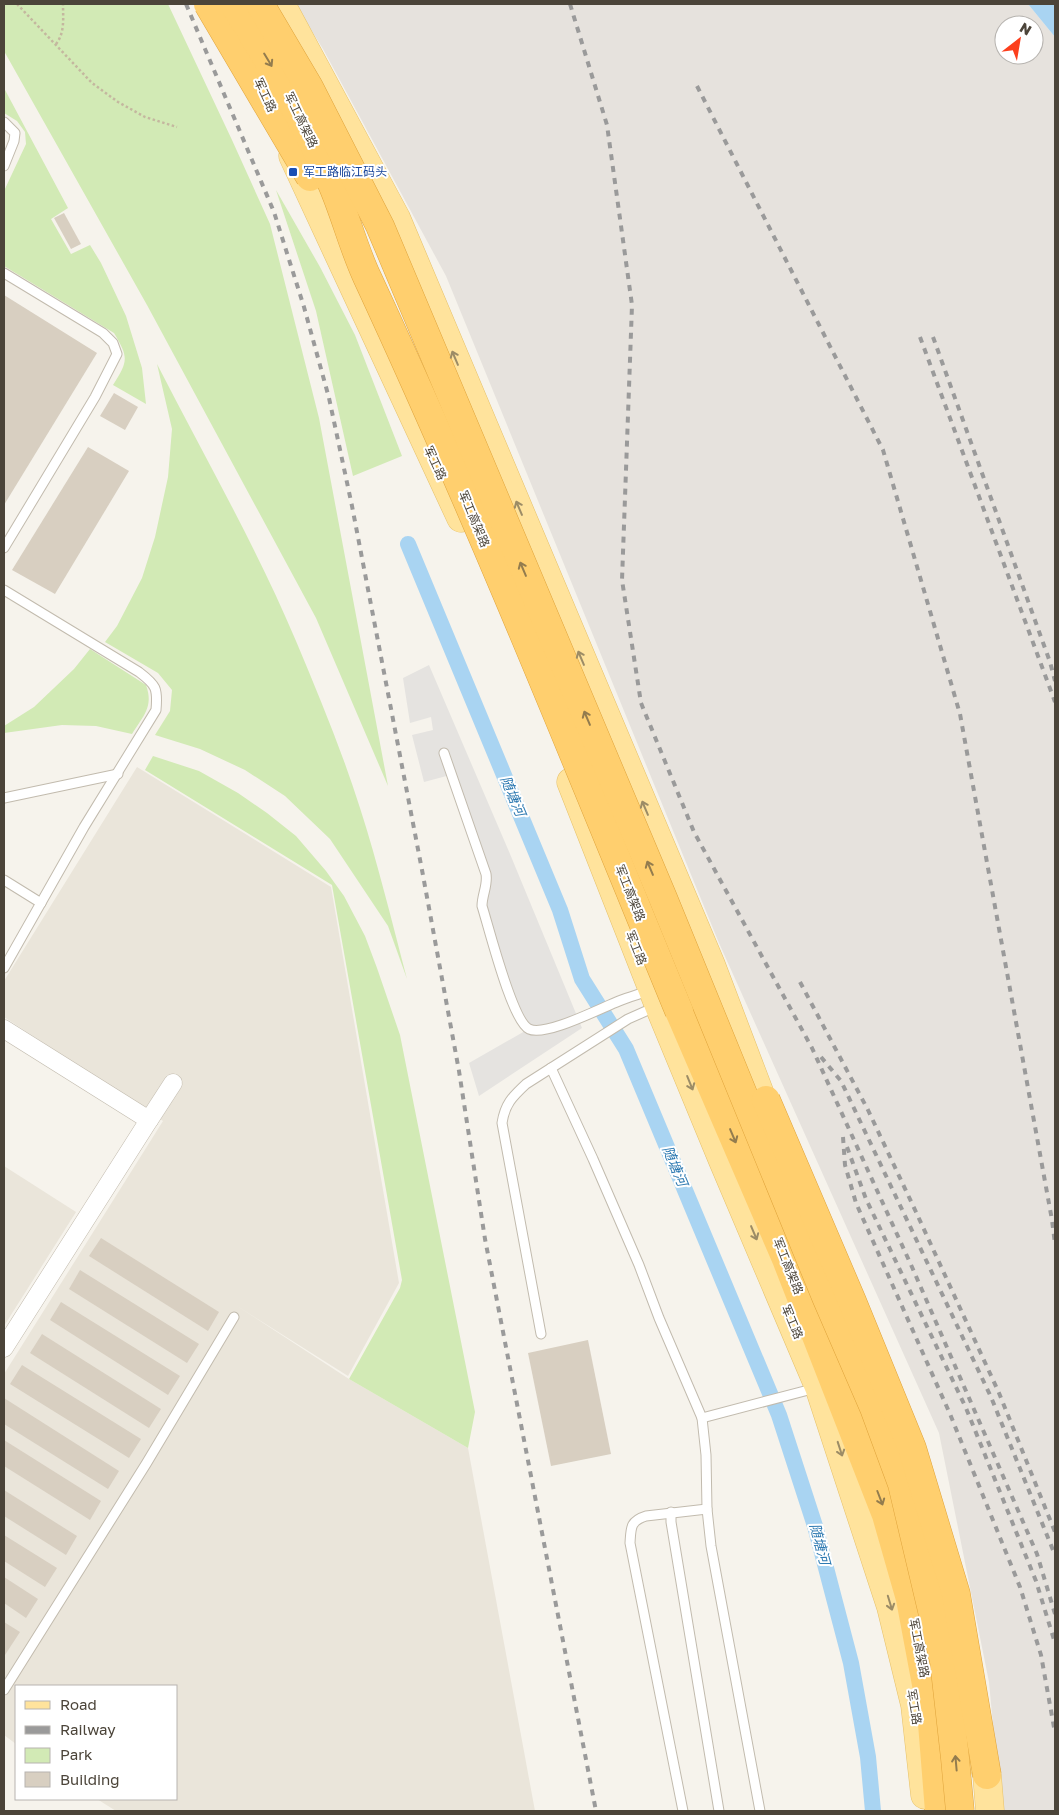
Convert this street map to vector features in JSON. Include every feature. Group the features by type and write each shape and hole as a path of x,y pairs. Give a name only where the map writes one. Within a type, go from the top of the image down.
{"highway":[{"path":"208,4 363,268"},
{"name":"军工高架路","path":"234,4 290,98 332,184 363,268 410,371 534,658 679,1011 786,1259 886,1515 910,1599 931,1711 939,1811"},
{"name":"军工高架路","path":"260,4 310,87 380,226 663,898 818,1279 874,1408 902,1484 944,1661 960,1811"},
{"path":"663,898 753,1070 852,1301 912,1448 956,1594 987,1775"}],"main road":[{"name":"军工路","path":"214,4 252,67 266,96 472,544 520,654 656,997 819,1387 891,1607 915,1705 927,1811"},
{"path":"281,4 396,218 714,973 828,1274 883,1397 935,1561 958,1690 987,1775 990,1811"}],"street":[{"path":"4,1029 149,1120"},
{"path":"4,1348 173,1083"}],"lane":[{"path":"4,122 15,133 14,141 4,166"},
{"path":"4,273 103,333 113,343 117,354 95,397 4,548"},
{"path":"4,590 139,672 154,684 157,695 156,710 84,827 4,968"},
{"path":"444,753 486,874 487,882 482,896 482,906 510,996 522,1024 530,1030 540,1030 577,1020 618,1002 688,994 714,973"},
{"path":"4,798 118,774"},
{"path":"4,880 41,903"},
{"path":"541,1334 502,1123 504,1110 526,1084 628,1019 682,977 714,973"},
{"path":"551,1068 628,1239 658,1318 702,1418 711,1546 760,1811"},
{"path":"4,1690 146,1464 234,1317"},
{"path":"702,1418 819,1387"},
{"path":"684,1811 630,1543 631,1526 637,1519 671,1512 707,1508"},
{"path":"671,1512 671,1522 719,1811"}],"path":[{"path":"17,4 92,83 118,102 145,117 177,127"},
{"path":"56,44 60,39 64,24 63,4"}],"shaded area":[{"path":"295,4 1028,4 1037,15 994,15 994,65 1044,65 1044,24 1055,37 1055,1811 1001,1811 989,1682 939,1433 719,943 446,276 323,49"},
{"path":"429,665 582,1028 479,1096 469,1063 525,1031 484,902 487,889 454,774 424,782 412,735 433,730 431,717 410,723 403,678"},
{"path":"137,767 331,887 399,1283 348,1376 234,1304 349,1379 468,1448 535,1811 116,1811 99,1800 178,1800 178,1685 15,1685 15,1743 4,1735 4,1374 163,1121 4,1017 4,981"},
{"path":"4,1166 76,1212 4,1326"}],"green space":[{"path":"4,4 168,4 270,224 319,418 388,786 316,618 147,305 4,51"},
{"path":"4,88 68,208 51,219 71,254 90,245 101,263 126,316 142,368 146,404 113,385 122,370 125,359 122,348 114,333 4,266 4,191 26,144 25,132 17,121 4,113"},
{"path":"276,190 320,267 355,335 402,456 353,476 316,311"},
{"path":"157,364 264,571 322,703 367,829 407,979 388,926 330,839 285,796 245,770 200,749 155,735 170,711 172,690 158,673 105,642 117,626 142,578 155,537 168,477 172,429"},
{"path":"90,649 146,685 149,699 148,705 132,734 96,726 62,725 4,733 4,726 34,707 74,669"},
{"path":"153,756 199,771 238,793 296,836 326,871 344,896 365,936 400,1035 475,1412 468,1448 349,1379 400,1288 402,1280 332,885 145,770"}],"water":[{"path":"1028,4 1055,4 1055,37 1044,24 1044,15 1037,15"}],"building":[{"path":"64,213 81,244 71,249 54,218"},
{"path":"4,295 97,353 4,505"},
{"path":"114,393 138,407 125,430 100,416"},
{"path":"88,447 129,471 55,594 12,570"},
{"path":"101,1238 219,1312 208,1331 89,1256"},
{"path":"80,1270 199,1344 187,1363 69,1289"},
{"path":"61,1302 180,1376 168,1395 50,1320"},
{"path":"42,1334 161,1409 149,1428 30,1353"},
{"path":"588,1340 611,1454 551,1466 528,1353"},
{"path":"22,1365 141,1439 129,1458 10,1384"},
{"path":"4,1398 119,1471 108,1489 4,1424"},
{"path":"4,1440 101,1501 90,1520 4,1466"},
{"path":"4,1490 77,1536 66,1555 4,1516"},
{"path":"4,1535 57,1568 45,1587 4,1561"},
{"path":"4,1577 38,1599 26,1618 4,1603"},
{"path":"4,1622 20,1632 5,1655 4,1654"}],"waterway":[{"name":"随塘河","path":"408,544 560,910 582,979 626,1049 779,1415 815,1526 851,1663 868,1757 873,1811"}],"railway":[{"path":"186,4 274,212 304,307 329,398 352,506 422,870 459,1071 485,1239 596,1811"},
{"path":"570,4 607,125 632,305 622,580 641,703 694,832 812,1048 912,1267 1037,1554 1055,1614"},
{"path":"697,86 883,450 960,714 1055,1244"},
{"path":"920,337 1055,702"},
{"path":"933,337 1050,662 1055,681"},
{"path":"800,982 868,1110 916,1212 999,1393 1055,1532"},
{"path":"821,1057 841,1081 991,1397 1055,1555"},
{"path":"843,1137 845,1165 856,1203 950,1414 1020,1587 1041,1655 1055,1733"},
{"path":"847,1147 866,1199 966,1408 1036,1581 1055,1643"}],"place":[{"name":"军工路临江码头","path":"293,172"}]}
